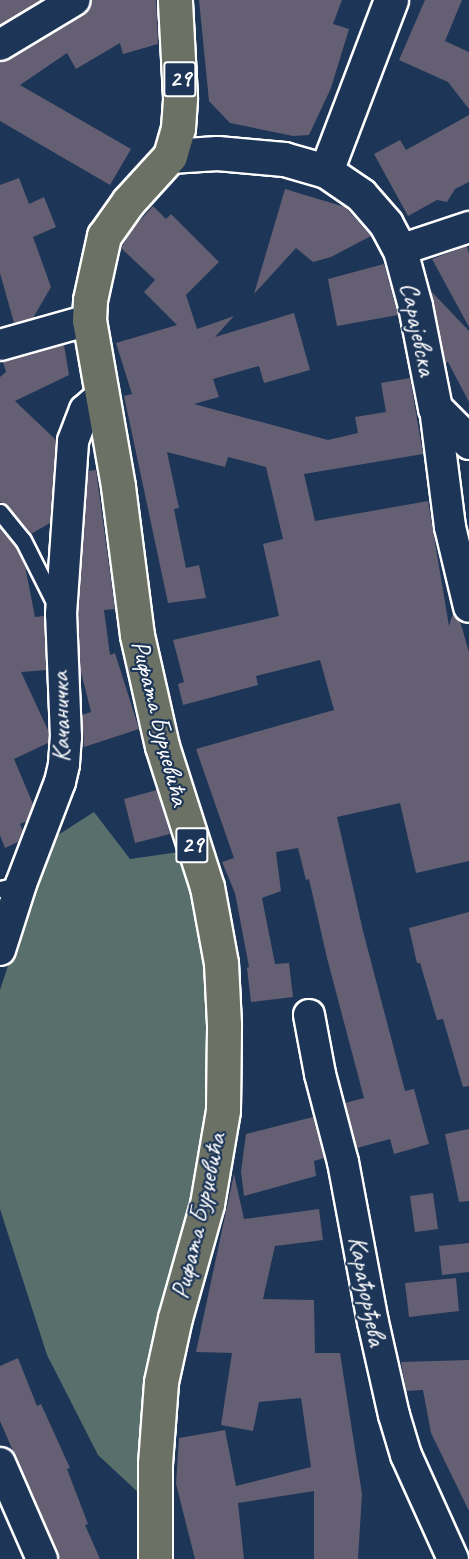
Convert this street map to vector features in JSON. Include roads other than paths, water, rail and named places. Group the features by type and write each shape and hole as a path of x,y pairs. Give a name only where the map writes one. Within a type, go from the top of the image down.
{"main road":[{"name":"29","path":"170,156 178,128 180,97 175,0"},
{"name":"Рифата Бурџевића","path":"155,1559 158,1410 175,1318 214,1170 222,1110 223,1004 217,936 207,887 162,746 139,645 118,486 89,320 93,278 104,236 128,202 170,156"}],"street":[{"path":"0,45 75,0"},
{"path":"326,171 391,0"},
{"name":"Сарајевска","path":"170,156 217,153 250,154 284,159 326,171 361,195 386,224 400,250 415,306 435,408 450,527 469,607"},
{"name":"Сарајевска","path":"400,250 469,227"},
{"path":"0,345 89,320"},
{"name":"Качаничка","path":"0,950 10,886 60,782 64,764 66,737 60,614 73,441 86,410 101,396"},
{"name":"Сарајевска","path":"435,408 469,442"},
{"name":"Карађорђева","path":"309,1015 320,1074 343,1162 373,1322 394,1415 406,1455 453,1559"},
{"path":"0,1462 42,1559"},
{"path":"18,1559 20,1510"}],"lane":[{"name":"Качаничка","path":"0,512 23,540 60,614"}]}
